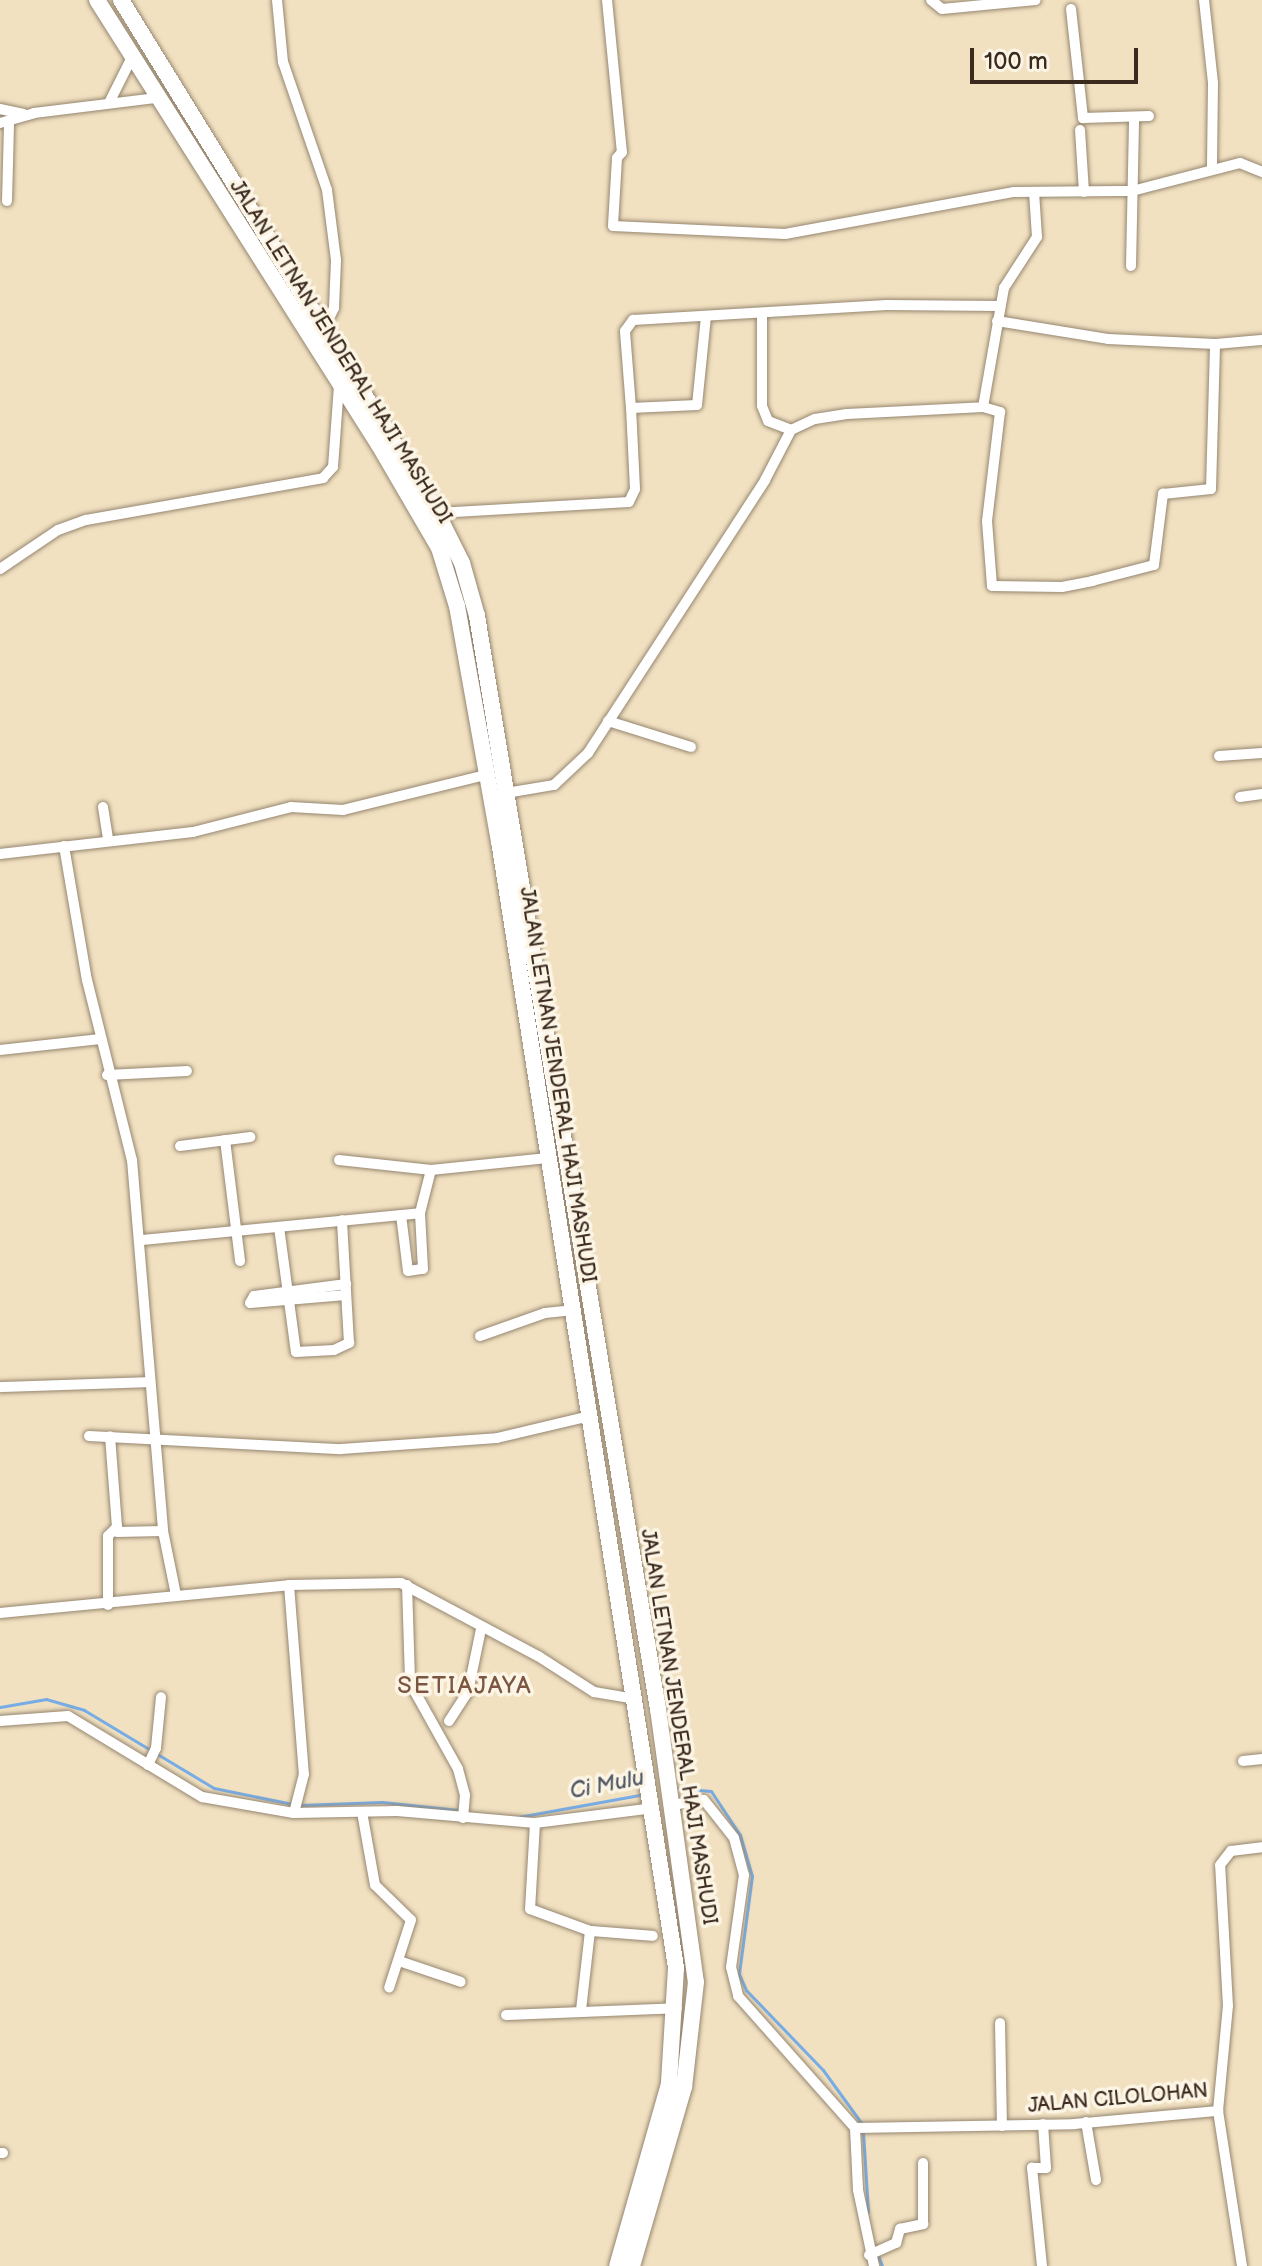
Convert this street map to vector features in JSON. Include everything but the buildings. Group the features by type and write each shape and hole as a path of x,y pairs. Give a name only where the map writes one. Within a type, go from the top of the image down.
{"main road":[{"name":"JALAN LETNAN JENDERAL HAJI MASHUDI","path":"97,0 439,548 457,606 654,1807 677,2008 669,2084 617,2266"},
{"name":"JALAN LETNAN JENDERAL HAJI MASHUDI","path":"121,0 437,513 472,594 668,1778 696,1982 684,2087 632,2266"},
{"path":"472,693 490,689"},
{"path":"664,1874 682,1873"}],"street":[{"path":"277,0 283,62 324,176 331,218 336,260 334,308 323,331"},
{"path":"607,0 622,152 617,158 613,226 785,234 1034,192 1132,191 1240,163 1262,172"},
{"path":"931,0 942,9 1036,0"},
{"path":"1204,0 1213,83 1212,168"},
{"path":"1071,9 1082,117 1134,119 1149,116"},
{"path":"110,101 131,59"},
{"path":"7,201 4,123 23,114 110,101 157,98"},
{"path":"0,109 23,114"},
{"path":"1131,266 1134,119"},
{"path":"1080,130 1084,192"},
{"path":"983,407 1004,288 1034,248 1034,192"},
{"path":"437,513 625,504 635,489 625,331 629,322 887,305 999,306"},
{"path":"762,313 762,406 768,421 791,430"},
{"path":"631,408 697,405 706,316"},
{"path":"997,321 1108,339 1215,344 1262,340"},
{"path":"506,793 543,789 563,779 608,721 765,480 791,430 815,419 847,414 983,407 1000,412 987,521 992,586 1062,587 1148,568 1157,560 1163,494 1211,489 1215,344"},
{"path":"0,569 58,530 86,520 323,478 333,467 339,386"},
{"path":"608,721 691,747"},
{"path":"1219,756 1262,753"},
{"path":"0,854 108,839 193,832 291,807 343,810 372,806 486,775"},
{"path":"1240,797 1262,794"},
{"path":"103,807 108,839"},
{"path":"64,846 107,1075 125,1121 142,1240 148,1382 157,1436 163,1531 176,1595"},
{"path":"0,1050 100,1039"},
{"path":"107,1075 187,1071"},
{"path":"180,1146 250,1137"},
{"path":"225,1140 240,1261"},
{"path":"339,1160 431,1170 547,1158"},
{"path":"401,1215 408,1271 423,1269 420,1213 431,1170"},
{"path":"142,1240 420,1213"},
{"path":"279,1227 295,1348 301,1354 347,1347 342,1220"},
{"path":"288,1295 346,1290"},
{"path":"480,1336 545,1313 572,1310"},
{"path":"0,1387 148,1382"},
{"path":"89,1436 157,1436 233,1446 341,1449 497,1438 590,1416"},
{"path":"110,1436 117,1532"},
{"path":"108,1605 108,1536 117,1532 163,1531"},
{"path":"0,1613 108,1605 176,1595 289,1585 407,1585 481,1629 538,1656 601,1696 636,1699"},
{"path":"289,1585 301,1788 296,1810"},
{"path":"407,1585 410,1683 458,1769 464,1812"},
{"path":"449,1721 468,1692 481,1629"},
{"path":"152,1756 161,1697"},
{"path":"0,1721 68,1716 152,1756 202,1797 296,1810 464,1812 535,1823 654,1807"},
{"path":"1243,1761 1262,1759"},
{"path":"672,1803 704,1800 734,1838 744,1875 731,1967 738,1996 855,2128 858,2190 874,2266"},
{"path":"356,1813 375,1885 411,1920 389,1988"},
{"path":"535,1823 530,1909 590,1931 653,1936"},
{"name":"JALAN CILOLOHAN","path":"855,2128 1002,2126 1218,2111 1224,1984 1220,1865 1231,1851 1262,1847"},
{"path":"581,2010 590,1931"},
{"path":"399,1961 461,1982"},
{"path":"506,2015 677,2008"},
{"path":"1000,2023 1002,2126"},
{"path":"1218,2111 1242,2266"},
{"path":"1086,2122 1096,2180"},
{"path":"1042,2266 1032,2168 1046,2168 1043,2124"},
{"path":"870,2254 896,2243 900,2229 923,2224 923,2163"}],"waterway":[{"name":"Ci Mulu","path":"0,1707 46,1699 84,1710 214,1788 292,1804"},
{"name":"Ci Mulu","path":"676,1788 711,1791 740,1835 752,1876 739,1974 746,1990 823,2070 863,2125"},
{"name":"Ci Mulu","path":"518,1817 645,1794"},
{"name":"Ci Mulu","path":"300,1805 382,1802 459,1810"},
{"name":"Ci Mulu","path":"863,2132 868,2212"},
{"name":"Ci Mulu","path":"878,2255 882,2266"}],"district":[{"name":"SETIAJAYA","path":"465,1686"}]}
